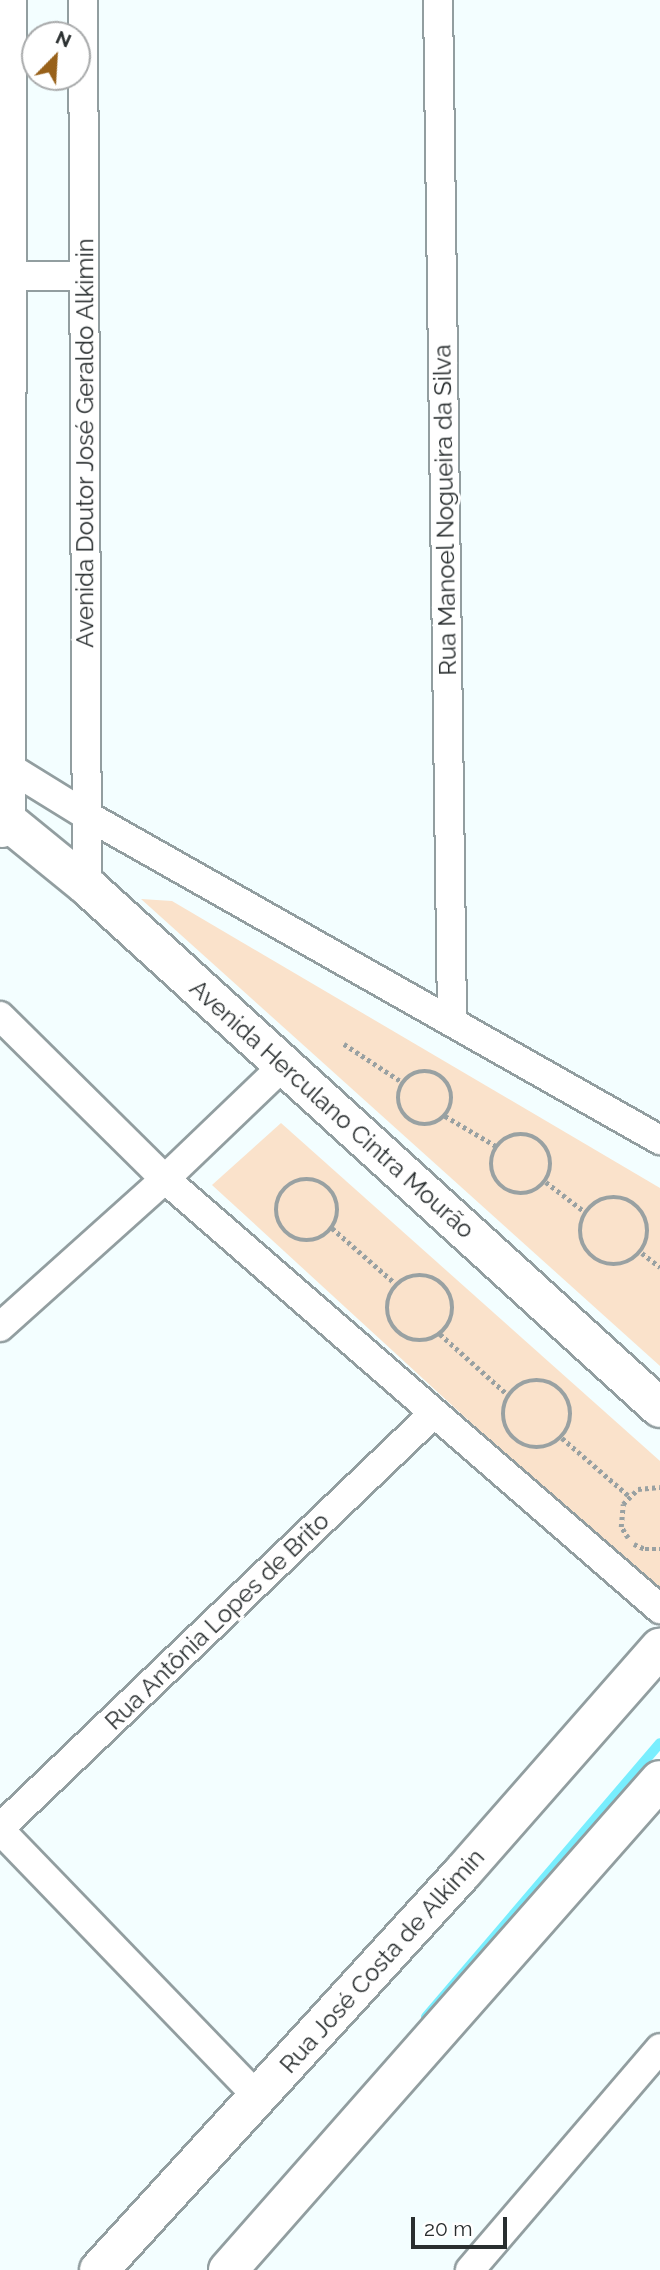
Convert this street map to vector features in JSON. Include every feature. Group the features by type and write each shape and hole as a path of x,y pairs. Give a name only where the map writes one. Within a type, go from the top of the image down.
{"street":[{"path":"4,825 10,768 12,0"},
{"name":"Avenida Doutor José Geraldo Alkimin","path":"83,0 87,886"},
{"name":"Rua Manoel Nogueira da Silva","path":"438,0 452,1020"},
{"path":"11,276 84,276"},
{"path":"10,768 86,815 660,1140"},
{"name":"Avenida Herculano Cintra Mourão","path":"4,825 87,886 660,1408"},
{"path":"0,1016 165,1178 660,1609"},
{"path":"0,1327 165,1178 284,1065"},
{"name":"Rua Antônia Lopes de Brito","path":"0,1829 433,1414"},
{"name":"Rua José Costa de Alkimin","path":"99,2270 259,2098 660,1648"},
{"path":"228,2270 660,1780"},
{"path":"0,1829 259,2098"},
{"path":"470,2270 660,2049"}],"path":[{"path":"344,1044 402,1082"},
{"path":"425,1071 441,1076 447,1083 452,1100 445,1116 430,1124 421,1125 405,1116 397,1100 402,1082 408,1076 425,1071"},
{"path":"445,1116 496,1146"},
{"path":"513,1135 534,1137 542,1143 551,1161 546,1182 531,1193 512,1194 503,1189 492,1174 492,1155 496,1146 513,1135"},
{"path":"304,1179 324,1184 336,1199 338,1209 332,1228 325,1234 307,1240 287,1233 276,1216 276,1206 285,1188 304,1179"},
{"path":"546,1182 585,1212"},
{"path":"614,1197 635,1204 643,1211 649,1232 642,1253 622,1265 599,1262 583,1246 581,1223 585,1212 593,1204 614,1197"},
{"path":"332,1228 397,1285"},
{"path":"642,1253 660,1267"},
{"path":"416,1275 437,1280 445,1287 451,1296 452,1317 440,1334 420,1341 400,1334 392,1325 388,1304 397,1285 416,1275"},
{"path":"440,1334 508,1395"},
{"path":"546,1381 557,1386 565,1394 572,1417 562,1438 553,1445 542,1448 519,1444 504,1426 502,1416 508,1395 524,1382 546,1381"},
{"path":"562,1438 629,1496"},
{"path":"660,1487 647,1486 629,1496 620,1516 627,1536 645,1549 660,1549"}],"shaded area":[{"path":"141,899 172,901 660,1188 660,1366"},
{"path":"281,1123 660,1461 660,1596 212,1185"}],"waterway":[{"path":"426,2017 660,1743"}]}
